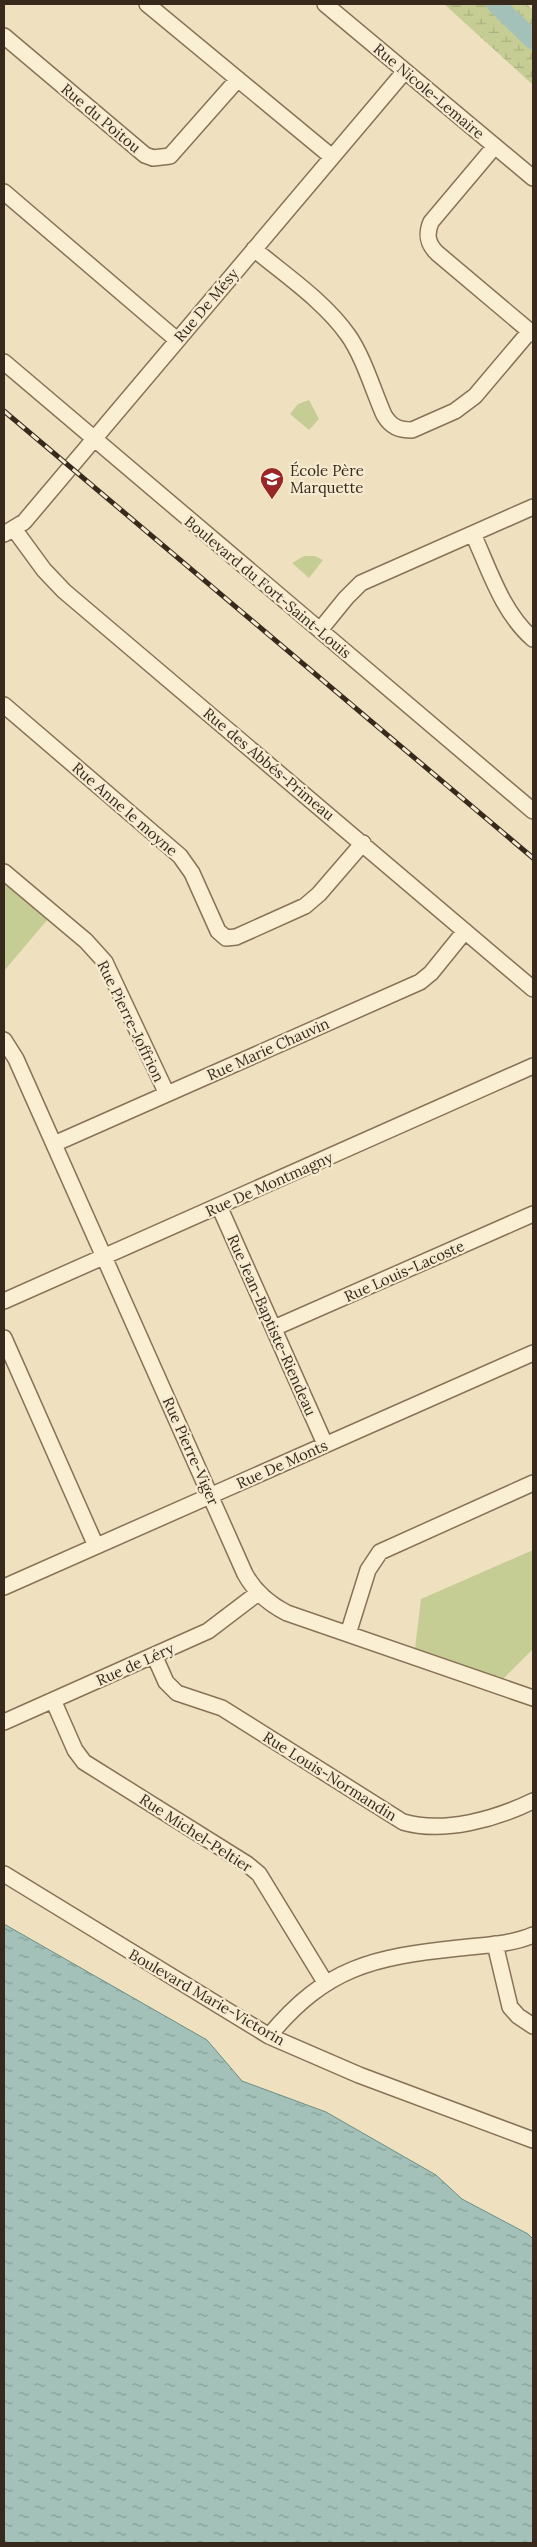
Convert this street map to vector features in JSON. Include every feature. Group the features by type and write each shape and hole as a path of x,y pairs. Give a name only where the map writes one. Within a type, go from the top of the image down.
{"street":[{"path":"148,4 332,157"},
{"name":"Rue Nicole-Lemaire","path":"325,4 533,178"},
{"name":"Rue du Poitou","path":"4,36 145,155 153,158 170,156 238,78"},
{"name":"Rue De Mésy","path":"9,532 24,522 405,71"},
{"path":"254,249 327,311 343,329 353,344 389,423 403,430 412,430 465,405 532,332 436,253 430,246 428,238 431,222 495,146"},
{"path":"4,192 177,340"},
{"name":"Boulevard du Fort-Saint-Louis","path":"4,362 533,811"},
{"path":"320,630 361,583 533,507"},
{"name":"Rue des Abbés-Primeau","path":"9,532 64,591 533,989"},
{"path":"473,534 508,609 519,626 533,639"},
{"name":"Rue Anne le moyne","path":"4,705 180,856 192,873 218,931 226,938 236,937 305,906 319,894 362,843"},
{"name":"Rue Pierre-Joffrion","path":"4,872 86,941 105,962 167,1094"},
{"name":"Rue Marie Chauvin","path":"54,1144 420,982 431,973 465,931"},
{"name":"Rue Pierre-Viger","path":"4,1041 16,1059 246,1574 258,1593 287,1613 533,1698"},
{"name":"Rue De Montmagny","path":"4,1301 533,1066"},
{"name":"Rue Jean-Baptiste-Riendeau","path":"219,1206 325,1444"},
{"name":"Rue Louis-Lacoste","path":"274,1328 533,1214"},
{"path":"4,1338 96,1546"},
{"name":"Rue De Monts","path":"4,1586 533,1353"},
{"path":"348,1634 368,1570 380,1552 533,1483"},
{"name":"Rue de Léry","path":"4,1722 216,1627 258,1593"},
{"name":"Rue Louis-Normandin","path":"154,1655 166,1682 176,1693 222,1708 403,1822 431,1826 459,1823 492,1817 533,1801"},
{"name":"Rue Michel-Peltier","path":"53,1700 75,1750 84,1762 247,1864 259,1874 325,1982"},
{"name":"Boulevard Marie-Victorin","path":"4,1874 269,2036 359,2075 533,2140"},
{"path":"269,2036 291,2011 325,1982 343,1974 389,1958 495,1944 533,1935"},
{"path":"495,1944 510,2007 518,2016 533,2026"}],"green space":[{"path":"444,4 527,4 533,10 533,85"},
{"path":"309,400 319,419 309,430 290,414 298,404"},
{"path":"304,556 315,556 323,560 309,578 292,563"},
{"path":"4,882 48,919 4,971"},
{"path":"533,1550 533,1649 503,1679 415,1648 421,1599"}],"water":[{"path":"4,1924 207,2040 242,2081 326,2112 436,2175 462,2199 528,2234 533,2239 533,2543 4,2543"}],"waterway":[{"path":"496,4 533,40"}],"railway":[{"path":"4,411 533,858"}],"place":[{"name":"École Père Marquette","path":"272,500"}]}
